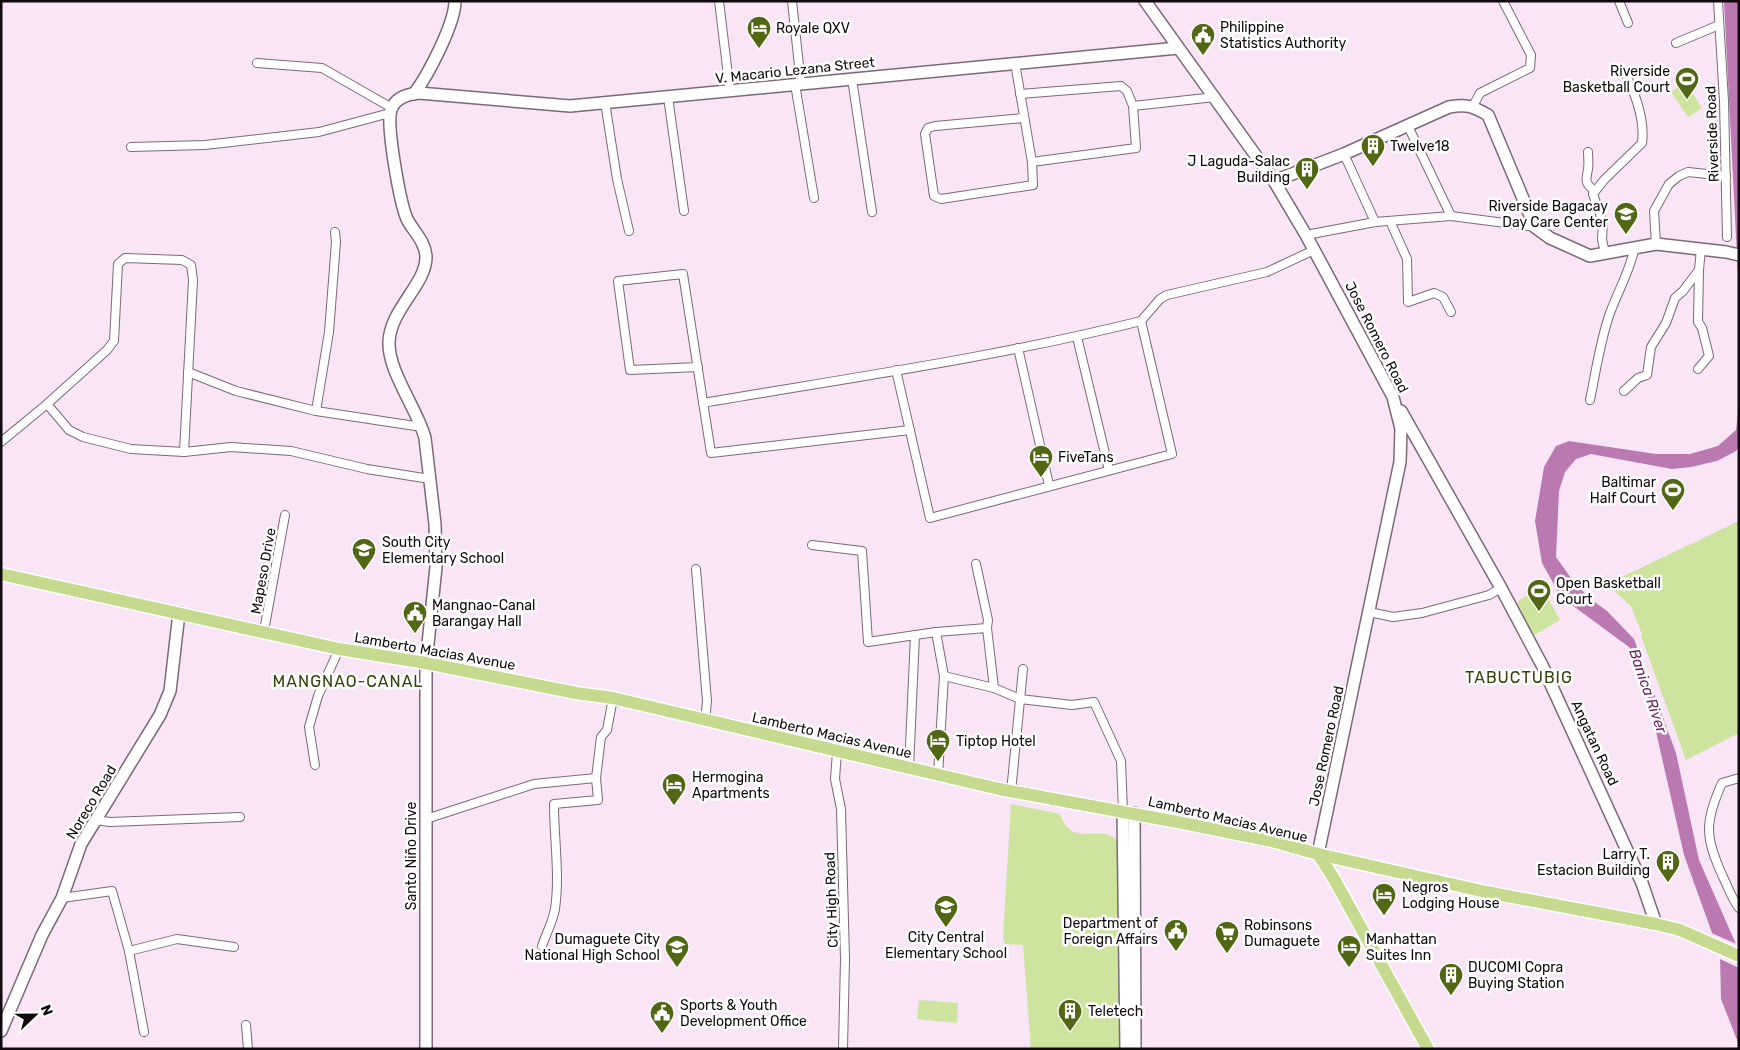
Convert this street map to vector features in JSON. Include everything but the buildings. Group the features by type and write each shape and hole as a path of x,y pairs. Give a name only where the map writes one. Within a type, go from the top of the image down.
{"main road":[{"name":"Lamberto Macias Avenue","path":"1,574 338,649 576,693 613,698 1011,792 1128,812 1272,841 1318,854 1486,892 1656,924 1680,930 1739,956"},
{"path":"1318,854 1334,879 1428,1049"}],"street":[{"path":"131,148 205,145 319,132 391,110 400,99 414,94 427,75 455,10 455,1"},
{"path":"719,1 730,92"},
{"path":"792,1 798,84 814,198"},
{"name":"Jose Romero Road","path":"1145,1 1274,180 1306,234 1393,397 1401,429 1400,462 1318,854"},
{"path":"1473,106 1480,93 1530,68 1531,54 1503,1"},
{"path":"1619,1 1628,23"},
{"name":"Riverside Road","path":"1718,1 1727,237"},
{"path":"1676,43 1719,25"},
{"name":"V. Macario Lezana Street","path":"414,94 570,106 1178,48"},
{"path":"257,63 322,68 391,110"},
{"path":"1015,63 1032,162 1033,185 940,199 934,196 925,134 928,128 1024,118"},
{"path":"1604,254 1602,239 1603,223 1592,194 1642,143 1643,134 1635,94 1627,77"},
{"path":"852,79 872,212"},
{"path":"1020,94 1121,86 1127,91 1133,106 1136,148 1032,162"},
{"path":"668,96 684,211"},
{"path":"1133,106 1215,97"},
{"path":"606,102 617,179 629,231"},
{"path":"1274,180 1344,154 1449,107 1473,106 1488,115 1535,227"},
{"name":"Santo Niño Drive","path":"391,110 395,165 404,210 407,219 423,244 426,256 419,278 394,320 388,344 398,378 422,427 435,524 436,567 426,664 426,1049"},
{"path":"1408,126 1451,216"},
{"path":"1588,152 1586,178 1587,183 1595,191"},
{"path":"1344,154 1375,222"},
{"path":"1656,244 1654,211 1669,184 1688,172 1726,176"},
{"path":"1306,234 1375,222 1451,216 1535,227 1550,238 1590,256 1656,244 1737,255"},
{"path":"1390,221 1407,259 1408,302 1434,293 1443,297 1451,312"},
{"path":"316,411 329,332 336,242 335,232"},
{"path":"1590,400 1598,352 1606,326 1630,266 1635,247"},
{"path":"1698,369 1709,356 1702,328 1698,322 1700,249"},
{"path":"703,403 1077,337 1141,321 1160,299 1167,295 1266,272 1314,250"},
{"path":"1,442 47,404 107,350 114,341 118,264 126,258 182,260 191,265 193,280 184,452"},
{"path":"1624,391 1638,378 1647,375 1651,347 1666,323 1675,298 1683,291 1698,270"},
{"path":"698,367 630,370 618,281 683,274 698,367 711,453 910,430"},
{"path":"896,370 930,518 1172,454 1141,321"},
{"path":"1077,337 1109,470"},
{"path":"1018,348 1050,485"},
{"path":"188,372 236,391 316,411 422,427"},
{"name":"Angatan Road","path":"1393,397 1501,588 1542,665 1604,796 1642,883 1656,924"},
{"path":"47,404 68,430 83,437 131,449 184,452 231,447 290,451 367,469 430,479"},
{"name":"Mapeso Drive","path":"264,632 285,515"},
{"path":"812,545 862,551 868,642 936,632 987,628"},
{"path":"976,564 988,620 987,628 994,688"},
{"path":"696,568 707,701 705,720"},
{"path":"1370,612 1393,617 1422,612 1489,595 1501,588"},
{"name":"Noreco Road","path":"1,1031 42,936 62,898 81,844 160,716 170,692 179,613"},
{"path":"936,632 944,676 938,775"},
{"path":"909,768 915,635"},
{"path":"315,765 309,727 318,696 338,649"},
{"path":"1011,792 1023,669"},
{"path":"944,676 994,688 1020,699 1072,705 1094,702 1121,761 1128,812 1135,1049"},
{"path":"542,946 554,910 558,872 554,840 554,804 598,800 596,778 601,736 607,730 613,698"},
{"name":"City High Road","path":"837,752 835,779 841,809 845,959 842,1049"},
{"path":"426,819 534,784 596,778"},
{"path":"1739,778 1722,783 1708,826 1710,847 1739,908"},
{"path":"1126,1049 1128,812"},
{"path":"95,820 110,822 240,817"},
{"path":"62,898 112,891 128,951 144,1032"},
{"path":"128,951 177,939 234,947"},
{"path":"246,1025 248,1049"}],"green space":[{"name":"Riverside Basketball Court","path":"1685,82 1702,108 1688,117 1671,92"},
{"path":"1739,521 1739,733 1686,760 1631,606 1607,584"},
{"name":"Open Basketball Court","path":"1541,586 1560,620 1533,636 1517,602"},
{"path":"1011,804 1060,814 1065,824 1071,830 1085,834 1100,833 1108,835 1116,839 1119,845 1121,1049 1031,1049 1023,945 1005,944 1003,938"},
{"path":"919,1000 958,1003 957,1023 917,1019"}],"water":[{"path":"1724,1 1738,1 1739,295"},
{"name":"Banica River","path":"1739,405 1739,447 1736,451 1717,461 1672,469 1591,454 1576,459 1565,472 1559,491 1556,557 1588,597 1607,611 1634,639 1676,753 1699,860 1739,951 1739,1045 1721,999 1720,955 1684,855 1647,692 1629,647 1561,597 1542,563 1535,521 1544,467 1556,446 1569,441 1656,454 1690,454 1718,446 1736,430"}],"pier":[{"path":"1709,932 1739,945 1739,968 1718,958"}],"waterway":[{"path":"1583,92 1606,85"}],"place":[{"name":"Royale QXV","path":"759,49"},
{"name":"Philippine Statistics Authority","path":"1203,56"},
{"name":"Riverside Basketball Court","path":"1687,100"},
{"name":"Twelve18","path":"1373,167"},
{"name":"J Laguda-Salac Building","path":"1307,190"},
{"name":"Riverside Bagacay Day Care Center","path":"1626,235"},
{"name":"FiveTans","path":"1041,478"},
{"name":"Baltimar Half Court","path":"1673,511"},
{"name":"South City Elementary School","path":"364,571"},
{"name":"Open Basketball Court","path":"1539,612"},
{"name":"Mangnao-Canal Barangay Hall","path":"415,634"},
{"name":"Tiptop Hotel","path":"938,762"},
{"name":"Hermogina Apartments","path":"674,806"},
{"name":"Larry T. Estacion Building","path":"1668,883"},
{"name":"Negros Lodging House","path":"1384,916"},
{"name":"City Central Elementary School","path":"946,928"},
{"name":"Department of Foreign Affairs","path":"1176,952"},
{"name":"Robinsons Dumaguete","path":"1227,954"},
{"name":"Dumaguete City National High School","path":"677,968"},
{"name":"Manhattan Suites Inn","path":"1349,968"},
{"name":"DUCOMI Copra Buying Station","path":"1451,996"},
{"name":"Teletech","path":"1070,1032"},
{"name":"Sports & Youth Development Office","path":"662,1034"}],"district":[{"name":"TABUCTUBIG","path":"1519,677"},
{"name":"MANGNAO-CANAL","path":"348,681"}]}
